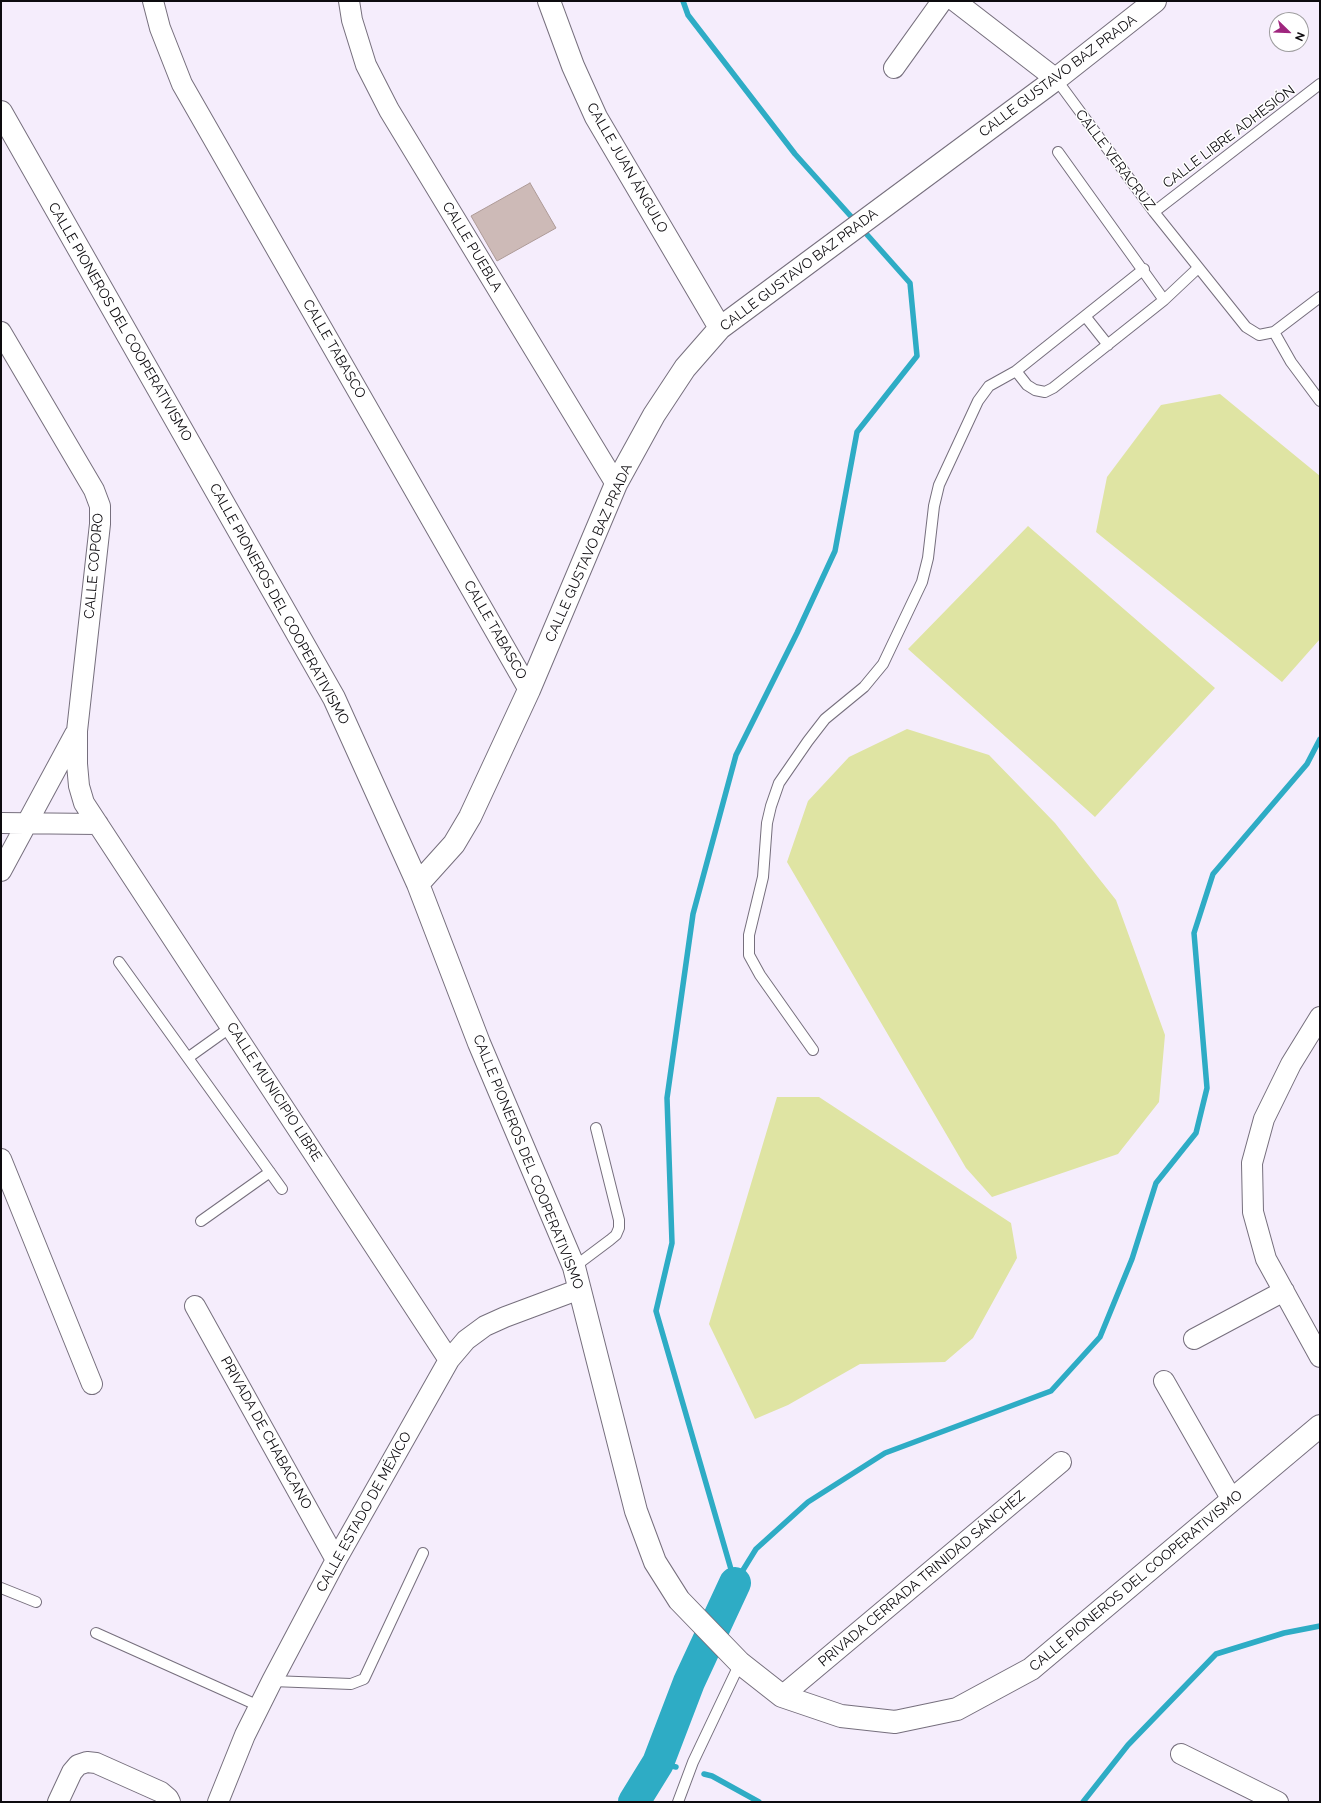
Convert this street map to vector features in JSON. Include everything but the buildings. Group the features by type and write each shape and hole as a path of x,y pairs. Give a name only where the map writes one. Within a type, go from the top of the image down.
{"street":[{"name":"CALLE TABASCO","path":"153,1 160,28 182,84 529,690"},
{"name":"CALLE PUEBLA","path":"349,1 352,20 366,65 389,110 616,484"},
{"name":"CALLE JUAN ÁNGULO","path":"549,1 573,66 596,118 720,328"},
{"path":"894,68 942,1"},
{"name":"CALLE VERACRUZ","path":"955,1 1056,79"},
{"name":"CALLE GUSTAVO BAZ PRADA","path":"418,884 454,844 470,817 529,690 616,484 654,415 685,368 720,328 1056,79 1155,1"},
{"name":"CALLE PIONEROS DEL COOPERATIVISMO","path":"1,112 334,698 418,884 479,1044 574,1267 636,1511 655,1562 679,1600 735,1657 782,1696 841,1716 895,1722 957,1709 1031,1670 1320,1426"},
{"name":"CALLE COPORO","path":"1,332 94,490 100,506 100,524 77,731 79,786 84,803 98,824"},
{"name":"CALLE COPORO","path":"1,871 77,731"},
{"path":"1,823 98,824"},
{"name":"CALLE MUNICIPIO LIBRE","path":"98,824 449,1360"},
{"path":"1320,1017 1291,1064 1264,1118 1252,1163 1253,1212 1266,1259 1320,1357"},
{"path":"1,1159 92,1384"},
{"name":"CALLE ESTADO DE MÉXICO","path":"218,1802 232,1765 272,1680 336,1560 449,1360 466,1340 485,1326 580,1289"},
{"path":"1194,1339 1284,1291"},
{"name":"PRIVADA DE CHABACANO","path":"195,1306 336,1560"},
{"path":"1164,1381 1232,1500"},
{"name":"PRIVADA CERRADA TRINIDAD SÁNCHEZ","path":"782,1696 1061,1462"},
{"path":"1181,1754 1278,1802"},
{"path":"58,1802 72,1772 78,1765 87,1762 96,1763 160,1792 168,1798 170,1802"}],"lane":[{"name":"CALLE VERACRUZ","path":"1056,79 1154,212 1246,327 1259,335 1274,332"},
{"name":"CALLE LIBRE ADHESIÓN","path":"1154,212 1320,84"},
{"path":"1058,152 1144,270 1164,300"},
{"path":"1016,371 1027,385 1035,390 1045,392 1054,388 1164,300 1198,268"},
{"path":"813,1050 760,975 749,955 749,935 763,877 767,822 779,783 825,719 864,687 883,664 922,582 928,558 934,506 939,485 978,401 989,386 1016,371 1144,270"},
{"path":"1320,297 1274,332 1291,362 1320,401"},
{"path":"1085,316 1108,345"},
{"path":"119,962 189,1057 282,1189"},
{"path":"189,1057 232,1027"},
{"path":"574,1267 616,1235 619,1228 619,1220 596,1128"},
{"path":"201,1221 270,1172"},
{"path":"272,1680 351,1684 364,1679 423,1554"},
{"path":"1,1588 36,1602"},
{"path":"96,1633 259,1706"},
{"path":"678,1802 735,1657"}],"green space":[{"path":"1220,394 1320,476 1320,639 1282,682 1096,532 1107,477 1161,405"},
{"path":"1028,526 1215,688 1095,817 908,649"},
{"path":"907,729 989,755 1055,823 1116,900 1165,1035 1159,1102 1118,1154 992,1197 966,1168 787,862 808,801 849,757"},
{"path":"777,1097 819,1097 1011,1223 1017,1258 973,1338 945,1362 860,1364 788,1405 755,1419 709,1324"}],"waterway":[{"path":"683,1 688,15 795,154 856,222"},
{"path":"735,1583 656,1311 672,1243 667,1098 693,914 736,755 797,633 835,551 857,432 917,356 910,283 862,229"},
{"path":"735,1583 756,1549 808,1502 885,1453 1051,1391 1100,1337 1132,1259 1156,1183 1196,1133 1207,1088 1194,933 1213,874 1307,764 1320,739"},
{"path":"634,1802 658,1763 689,1682 735,1583"},
{"path":"1083,1802 1128,1745 1216,1654 1284,1633 1320,1626"},
{"path":"658,1763 676,1767"},
{"path":"704,1774 712,1776 759,1802"}]}
